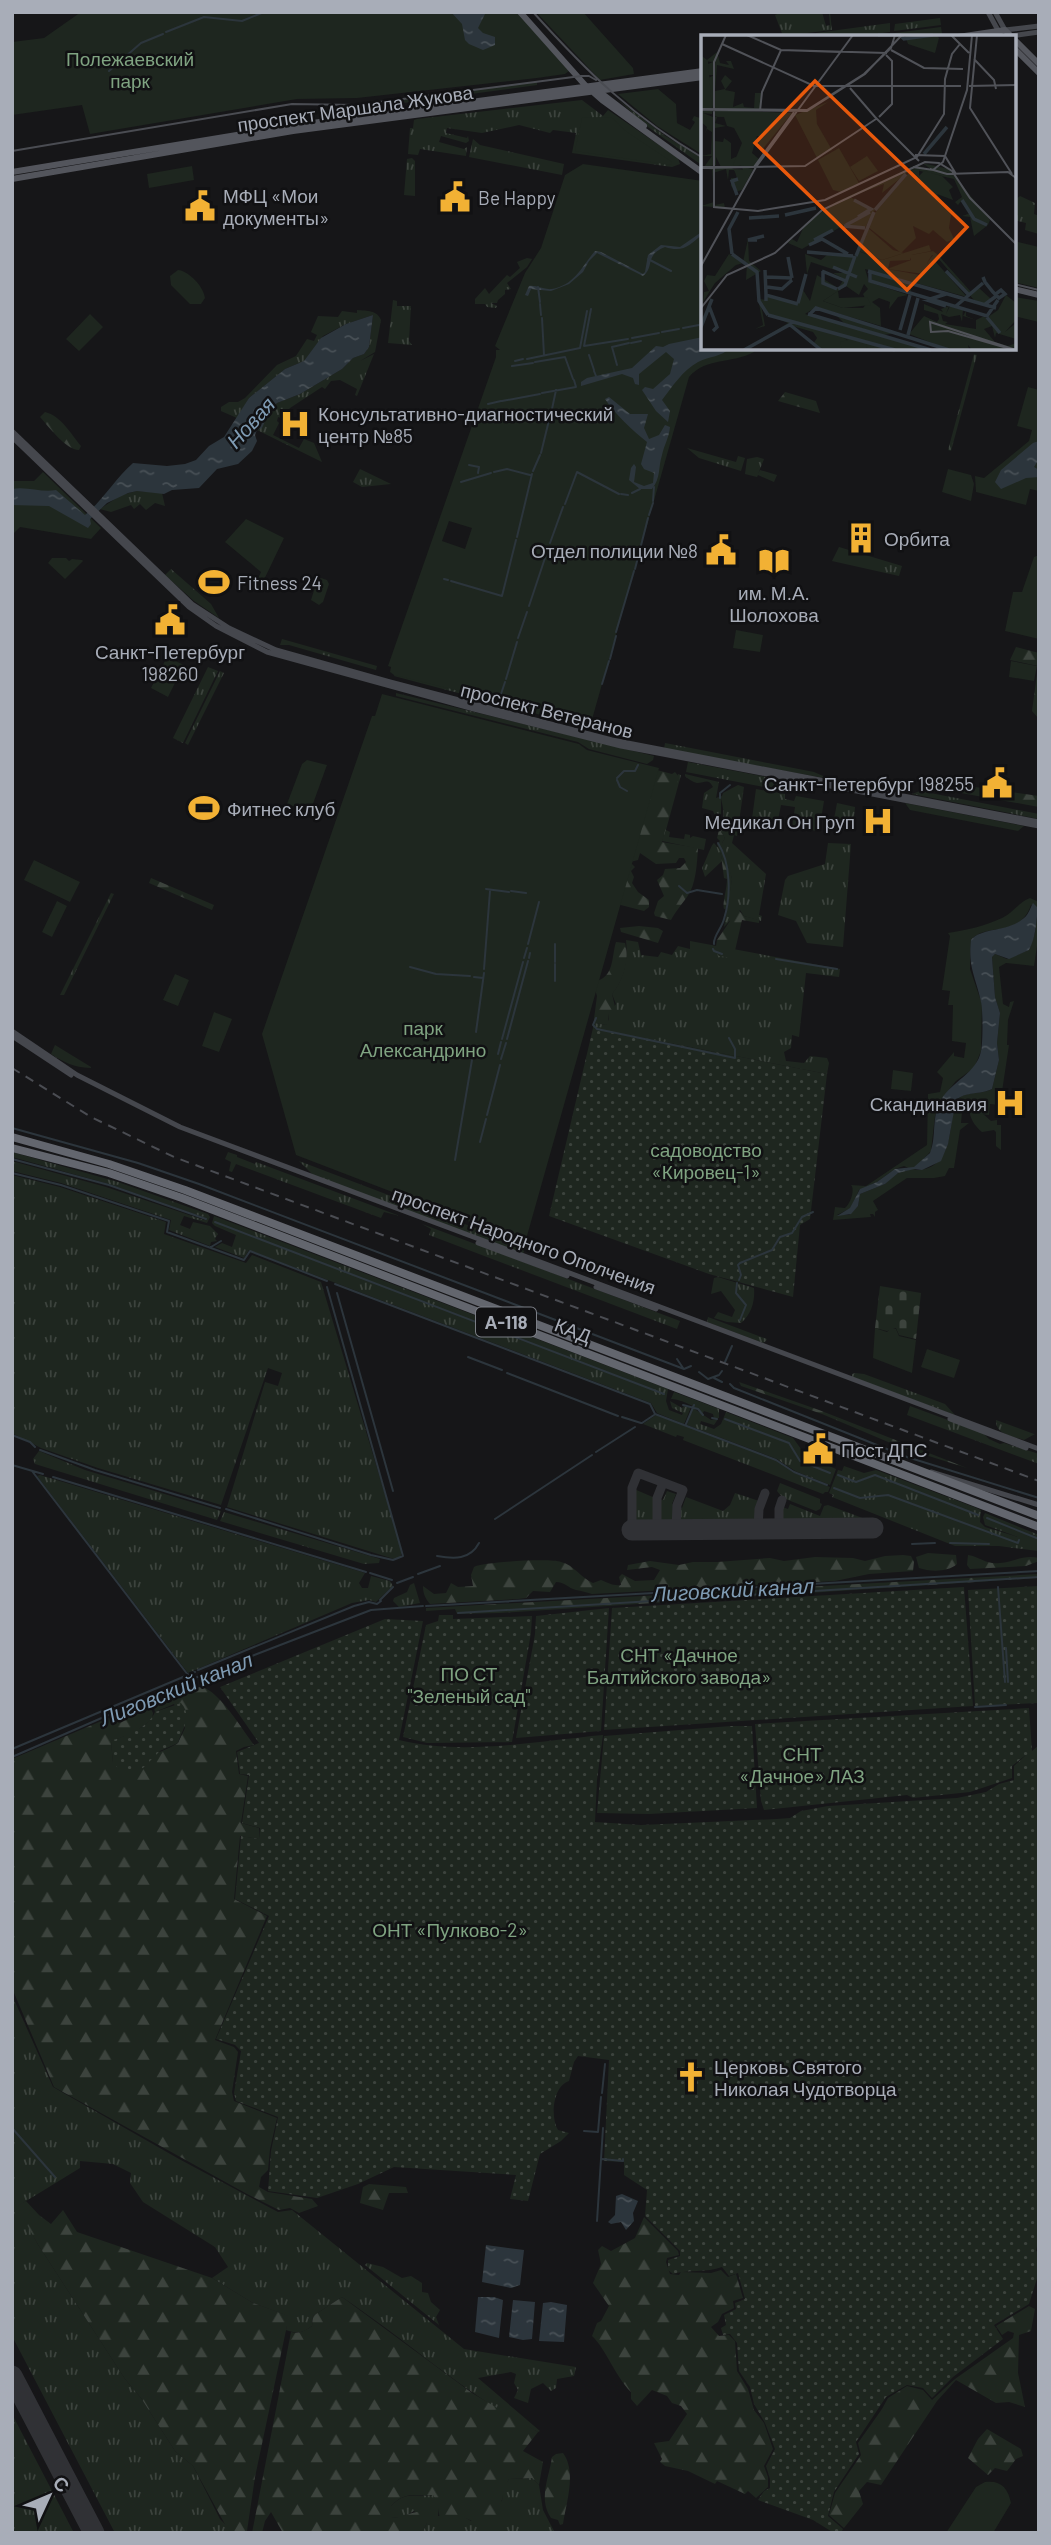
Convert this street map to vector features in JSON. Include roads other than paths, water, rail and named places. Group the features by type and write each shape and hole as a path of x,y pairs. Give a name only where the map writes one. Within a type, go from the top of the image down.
{"highway":[{"name":"КАД","path":"12,1137 185,1189 1039,1516"},
{"name":"КАД","path":"12,1148 109,1173 181,1198 1039,1527"}],"main road":[{"path":"522,12 587,85 701,170"},
{"path":"988,12 1007,35"},
{"path":"995,12 1007,35"},
{"path":"1007,35 1039,26"},
{"path":"1007,35 1039,32"},
{"path":"1016,43 1039,64"},
{"path":"1016,50 1039,73"},
{"name":"проспект Маршала Жукова","path":"12,172 306,123 701,71"},
{"name":"проспект Маршала Жукова","path":"12,179 306,129 701,77"},
{"path":"1016,291 1039,297"},
{"path":"12,431 87,507"},
{"path":"12,437 87,507"},
{"name":"проспект Ветеранов","path":"87,507 189,607 236,638 276,655 388,687 621,746 1039,824"},
{"name":"проспект Народного Ополчения","path":"12,1034 94,1084 192,1132 1039,1451"},
{"path":"914,1468 946,1475 1039,1505"}],"water":[{"path":"451,12 486,12 478,28 495,37 495,45 483,50 469,44 465,40 462,24"},
{"path":"701,232 701,236 686,247 677,249 665,247 659,250 652,257 649,269 643,276 597,253 583,272 569,284 551,291 531,289 528,296 525,295 529,286 552,289 567,283 595,251 643,274 648,255 661,245 680,247"},
{"name":"Новая","path":"373,315 369,347 364,354 353,358 342,369 300,394 277,403 269,412 262,428 257,430 257,441 252,451 238,464 217,469 199,488 172,490 164,494 137,491 128,493 107,503 90,519 88,528 49,506 12,505 12,489 56,490 85,515 133,463 167,466 196,460 209,446 224,437 249,398 285,369 304,361 321,338 346,324"},
{"path":"701,337 701,350 727,350 698,362 678,379 662,400 670,411 668,422 656,411 642,390 645,387 653,389 670,374 674,359 666,352 639,374 639,385 635,384 633,378 622,374 581,386 581,382 587,378 632,368 656,346"},
{"path":"609,397 630,414 648,414 644,428 649,439 659,435 665,425 670,427 658,477 652,489 640,489 629,480 634,464 634,482 644,486 653,483 654,473 644,469 641,464 647,442 614,410 605,399"},
{"path":"1039,441 1039,459 1034,467 1039,470 1039,477 1026,478 1001,489 995,482 1001,470"},
{"path":"1033,903 1038,908 1029,950 1009,959 995,954 992,957 995,997 1000,1013 997,1043 999,1060 992,1089 964,1095 956,1100 948,1144 941,1161 922,1170 898,1173 885,1184 860,1194 858,1206 851,1214 837,1216 850,1208 860,1189 877,1182 895,1169 914,1167 930,1153 936,1113 941,1100 975,1065 981,1051 982,1006 972,966 971,940 982,933 1017,923 1027,915"},
{"path":"622,2194 638,2201 633,2213 634,2221 626,2230 621,2222 608,2222 615,2215 616,2196"},
{"path":"486,2245 524,2250 520,2285 511,2288 482,2282"},
{"path":"478,2297 503,2300 499,2338 475,2332"},
{"path":"513,2300 535,2302 532,2339 509,2337"},
{"path":"543,2303 567,2305 564,2342 539,2341"}],"waterway":[{"path":"166,32 204,17 242,21 264,12"},
{"path":"109,71 141,43 163,34"},
{"path":"648,259 671,271"},
{"path":"538,287 540,302"},
{"path":"540,304 541,315"},
{"path":"591,309 584,346 628,339"},
{"path":"527,359 580,348 587,311"},
{"path":"542,318 544,355"},
{"path":"683,328 699,325"},
{"path":"662,332 679,329"},
{"path":"632,338 659,333"},
{"path":"631,343 641,341"},
{"path":"617,365 612,347 629,343"},
{"path":"589,355 594,370"},
{"path":"535,362 565,357 573,379"},
{"path":"515,361 523,359"},
{"path":"512,366 533,363"},
{"path":"594,371 596,376"},
{"path":"542,393 576,387 574,380"},
{"path":"552,409 556,390"},
{"path":"502,401 540,394"},
{"path":"488,404 501,401"},
{"path":"541,453 551,412"},
{"path":"533,471 540,455"},
{"path":"469,465 479,467 478,473"},
{"path":"494,472 507,469 530,475"},
{"path":"565,504 577,472 619,494"},
{"path":"461,482 491,473"},
{"path":"517,537 532,474"},
{"path":"653,501 654,487"},
{"path":"632,493 640,489"},
{"path":"621,494 628,495"},
{"path":"649,515 653,503"},
{"path":"550,543 563,507"},
{"path":"635,569 648,518"},
{"path":"451,581 502,596 516,540"},
{"path":"529,606 548,549"},
{"path":"616,632 634,571"},
{"path":"444,579 448,580"},
{"path":"518,638 527,612"},
{"path":"610,659 616,636"},
{"path":"506,679 517,642"},
{"path":"602,684 609,661"},
{"path":"500,697 505,682"},
{"path":"617,778 624,771 635,771 638,765"},
{"path":"617,780 620,787 627,791"},
{"path":"720,798 720,793 730,785"},
{"path":"714,944 724,919 729,891 725,860 718,843"},
{"path":"679,886 687,893 697,890 722,894"},
{"path":"486,889 509,892"},
{"path":"484,969 490,891"},
{"path":"511,891 526,893"},
{"path":"528,944 539,902"},
{"path":"555,944 555,962"},
{"path":"524,958 527,948"},
{"path":"713,949 722,954"},
{"path":"529,958 530,953"},
{"path":"776,959 837,969"},
{"path":"507,1039 528,961"},
{"path":"502,1039 523,962"},
{"path":"555,964 555,981"},
{"path":"410,967 436,974 470,976"},
{"path":"476,1032 484,973"},
{"path":"474,977 483,978"},
{"path":"596,1018 593,1025 597,1029 735,1058 735,1049 729,1038"},
{"path":"498,1054 501,1042"},
{"path":"501,1059 506,1043"},
{"path":"455,1160 474,1048"},
{"path":"487,1115 500,1065"},
{"path":"480,1142 486,1119"},
{"path":"12,1128 138,1163 199,1184 684,1369 691,1366"},
{"path":"12,1159 109,1185 206,1219"},
{"path":"12,1173 61,1185 169,1221 167,1232 244,1260 250,1251 327,1281"},
{"path":"739,1280 740,1263 772,1250 780,1237 792,1233 802,1217 813,1212"},
{"path":"215,1222 664,1394"},
{"path":"211,1247 221,1241"},
{"path":"737,1283 736,1293 746,1305 740,1320"},
{"path":"335,1284 650,1404 655,1414 776,1460 794,1472 827,1485"},
{"path":"226,1509 371,1555 393,1560 403,1556 327,1287"},
{"path":"337,1293 393,1491"},
{"path":"725,1362 732,1346"},
{"path":"468,1357 502,1370"},
{"path":"677,1359 683,1368"},
{"path":"699,1372 708,1379 722,1371"},
{"path":"507,1373 618,1416"},
{"path":"714,1378 722,1382"},
{"path":"730,1384 734,1388 907,1457 1039,1498"},
{"path":"683,1405 698,1409 703,1415"},
{"path":"686,1424 694,1405"},
{"path":"642,1423 654,1415"},
{"path":"622,1417 641,1423"},
{"path":"712,1418 717,1419"},
{"path":"725,1419 789,1443 800,1461 830,1473"},
{"path":"596,1452 635,1427"},
{"path":"12,1435 30,1442 35,1447"},
{"path":"40,1450 95,1470 220,1508"},
{"path":"495,1519 592,1455"},
{"path":"12,1465 43,1474"},
{"path":"32,1471 188,1675"},
{"path":"838,1475 856,1482 875,1475 978,1515"},
{"path":"53,1477 366,1572"},
{"path":"834,1488 860,1498 888,1495 1018,1543 1019,1540"},
{"path":"987,1518 1039,1539"},
{"path":"437,1556 461,1557 471,1553 479,1543"},
{"path":"912,1544 935,1543"},
{"path":"950,1543 989,1544"},
{"path":"418,1574 440,1566"},
{"name":"Лиговский канал","path":"426,1606 1039,1571"},
{"path":"370,1573 392,1580"},
{"path":"397,1583 413,1577"},
{"path":"458,1613 1039,1577"},
{"path":"380,1600 393,1587"},
{"path":"998,1587 1005,1682"},
{"path":"198,1670 354,1606 369,1602 377,1604 381,1601"},
{"name":"Лиговский канал","path":"12,1757 182,1683 371,1610 423,1606"},
{"path":"1006,1648 1008,1682"},
{"path":"12,1749 195,1672"},
{"path":"975,1707 1006,1705"},
{"path":"602,2093 605,2064"},
{"path":"584,2131 598,2132 601,2097"},
{"path":"12,2128 55,2177"},
{"path":"597,2221 603,2128"},
{"path":"602,2159 623,2159"}],"tram line":[{"path":"533,12 612,92 654,126 701,157"},
{"path":"12,151 292,104 356,105 581,76 596,80"},
{"path":"1016,284 1039,290"}],"railway":[{"path":"12,1068 91,1117 174,1157 1039,1481"}],"place":[{"name":"Be Happy","path":"455,197"},
{"name":"МФЦ «Мои документы»","path":"200,206"},
{"name":"Консультативно-диагностический центр №85","path":"295,424"},
{"name":"Орбита","path":"861,538"},
{"name":"Отдел полиции №8","path":"721,550"},
{"name":"им. М.А. Шолохова","path":"774,561"},
{"name":"Fitness 24","path":"214,582"},
{"name":"Санкт-Петербург 198260","path":"170,620"},
{"name":"Санкт-Петербург 198255","path":"997,783"},
{"name":"Фитнес клуб","path":"204,808"},
{"name":"Медикал Он Груп","path":"878,821"},
{"name":"Скандинавия","path":"1010,1103"},
{"name":"Пост ДПС","path":"818,1449"},
{"name":"Церковь Святого Николая Чудотворца","path":"691,2077"}],"park label":[{"name":"Полежаевский парк","path":"130,69"},
{"name":"парк Александрино","path":"423,1038"},
{"name":"садоводство «Кировец-1»","path":"706,1160"},
{"name":"СНТ «Дачное Балтийского завода»","path":"679,1665"},
{"name":"ПО СТ \"Зеленый сад\"","path":"469,1684"},
{"name":"СНТ «Дачное» ЛАЗ","path":"802,1764"},
{"name":"ОНТ «Пулково-2»","path":"450,1929"}]}
